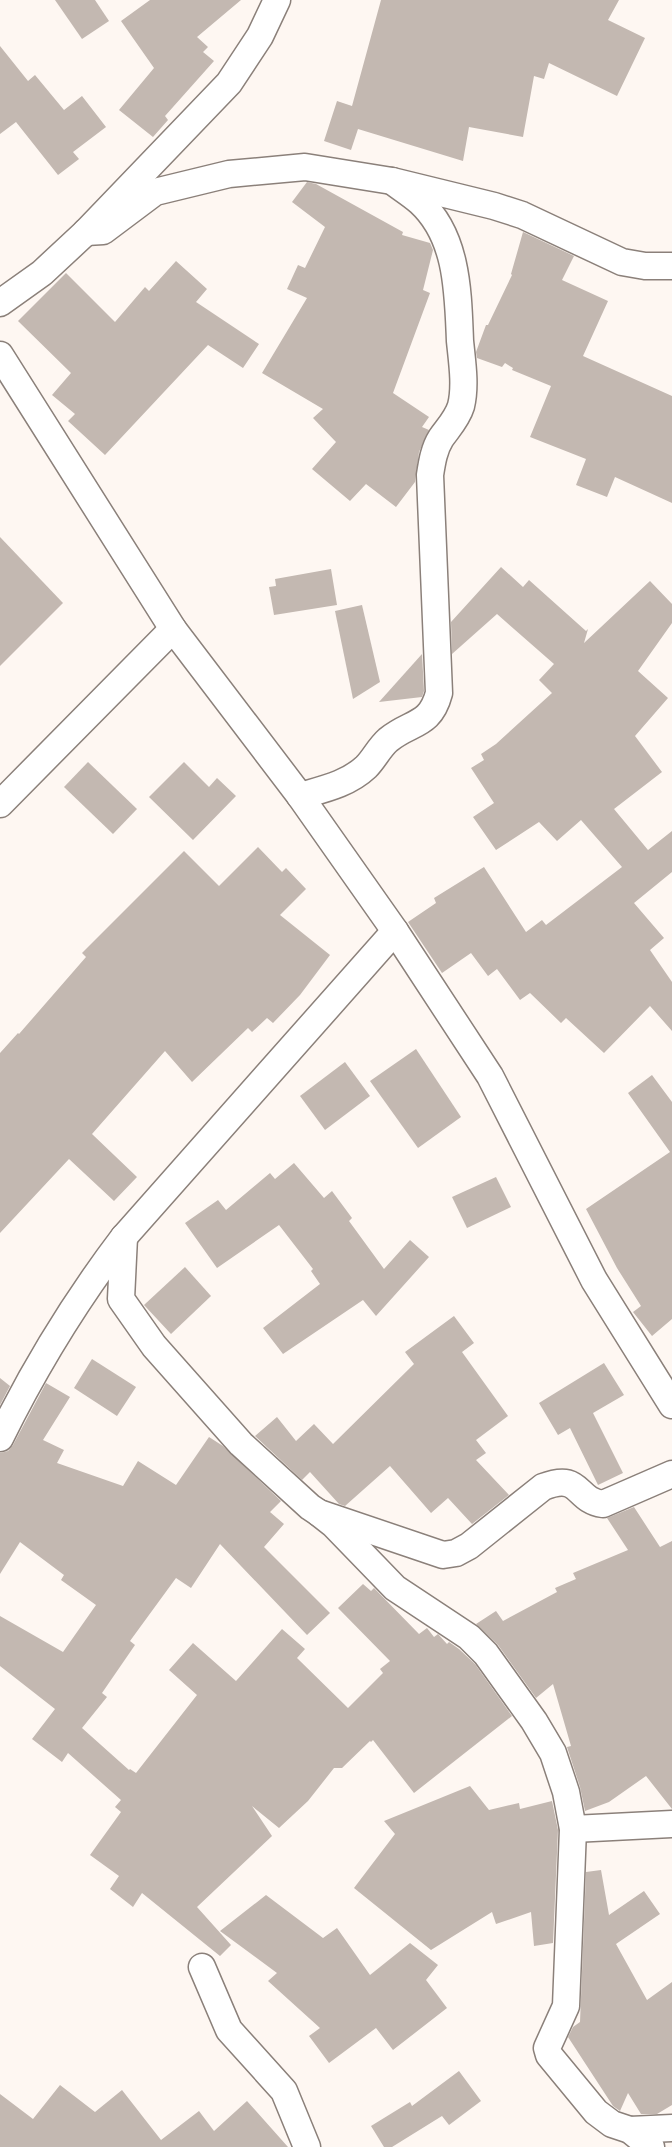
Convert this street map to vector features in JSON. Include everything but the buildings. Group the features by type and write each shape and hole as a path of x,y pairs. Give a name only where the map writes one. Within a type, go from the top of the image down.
{"street":[{"path":"0,303 42,273 86,232 229,83 260,36 277,0"},
{"path":"86,232 104,231 155,192 230,174 305,167 392,181 522,215 622,262 646,266 672,266"},
{"path":"300,796 339,785 356,776 368,765 387,741 430,714 436,704 439,693 430,475 434,454 440,440 452,424 461,406 463,386 458,288 452,255 438,225 420,202 392,181"},
{"path":"0,355 172,629 300,796 395,931 490,1076 594,1280 672,1405"},
{"path":"0,804 172,629"},
{"path":"0,1438 52,1341 94,1276 124,1237 395,931"},
{"path":"124,1237 120,1299 154,1346 241,1444 310,1507 333,1524 396,1588 470,1637 486,1654 534,1721 553,1753 566,1792 573,1829 566,2006 547,2048 548,2054 596,2112 612,2124 630,2130 651,2147"},
{"path":"319,1513 442,1555 456,1553 469,1546 544,1487 553,1484 570,1483 589,1500 602,1504 672,1474"},
{"path":"573,1829 672,1824"},
{"path":"202,1967 229,2030 284,2091 308,2147"},
{"path":"630,2130 672,2128"}]}
